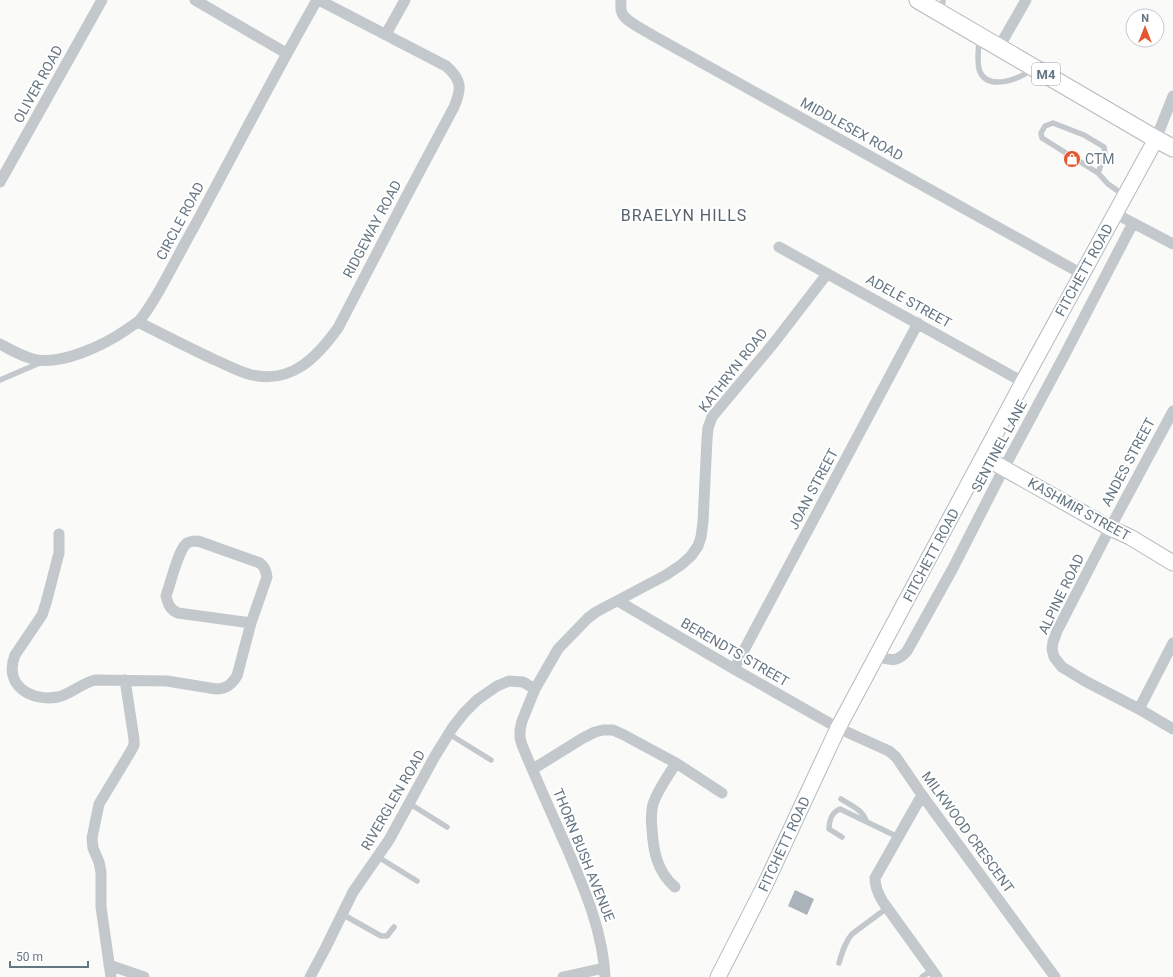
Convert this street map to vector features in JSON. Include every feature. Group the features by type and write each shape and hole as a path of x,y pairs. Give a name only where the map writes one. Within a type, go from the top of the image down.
{"main road":[{"name":"M4","path":"918,0 942,7 980,36 1173,148"}],"street":[{"name":"OLIVER ROAD","path":"0,182 102,0"},
{"path":"195,0 286,53"},
{"name":"CIRCLE ROAD","path":"0,344 15,352 34,359 46,361 59,359 87,351 113,339 138,322 152,303 286,53 318,0"},
{"name":"RIDGEWAY ROAD","path":"138,322 230,367 250,375 262,377 283,375 299,368 312,359 338,328 458,97 459,84 458,78 446,66 318,0"},
{"path":"386,34 405,0"},
{"name":"MIDDLESEX ROAD","path":"622,0 620,5 622,13 628,21 1082,274"},
{"path":"999,47 1026,0"},
{"path":"1156,139 1173,96"},
{"name":"FITCHETT ROAD","path":"718,977 765,885 838,728 1023,382 1156,139"},
{"path":"1116,214 1173,244"},
{"name":"SENTINEL LANE","path":"876,656 895,660 902,657 907,650 954,568 1004,468 1133,223"},
{"name":"ADELE STREET","path":"779,247 1023,382"},
{"name":"KATHRYN ROAD","path":"535,689 558,649 588,618 607,606 666,575 691,556 698,546 702,529 707,439 708,428 712,418 827,274"},
{"name":"JOAN STREET","path":"734,669 918,323"},
{"name":"ANDES STREET","path":"1110,528 1173,411"},
{"name":"KASHMIR STREET","path":"984,456 1110,528 1130,537 1173,563"},
{"name":"ALPINE ROAD","path":"1110,528 1057,631 1052,649 1054,657 1062,667 1085,681 1139,709 1173,729"},
{"path":"59,534 59,553 42,615 15,655 13,661 12,667 17,686 25,692 36,696 60,696 88,682 96,680 167,682 216,689 228,687 237,676 251,623 267,577 264,566 260,563 198,541 188,543 182,550 166,596 171,609 178,613 251,623"},
{"name":"BERENDTS STREET","path":"618,601 838,728"},
{"path":"1139,709 1173,643"},
{"path":"111,977 101,907 99,862 93,848 92,838 99,804 134,745 125,680"},
{"name":"RIVERGLEN ROAD","path":"310,977 326,949 341,914 353,892 389,840 435,756 464,713 477,700 497,686 516,681 523,682 535,689"},
{"name":"THORN BUSH AVENUE","path":"535,689 522,721 520,730 522,745 578,874 596,924 601,943 604,972"},
{"name":"MILKWOOD CRESCENT","path":"838,728 889,751 896,757 1055,977"},
{"path":"533,769 595,732 612,730 676,763 722,793"},
{"path":"675,887 668,881 658,864 652,840 651,820 653,805 657,795 676,763"},
{"path":"922,795 875,878 875,885 887,908 934,974"},
{"path":"109,965 144,977"},
{"path":"563,977 604,972"}],"lane":[{"path":"980,36 979,71 987,80 998,82 1010,80 1026,73 1034,67"},
{"path":"1098,173 1105,154 1104,147 1084,135 1053,123 1045,126 1041,133 1042,138 1098,173 1108,184 1125,196"},
{"path":"0,380 46,361"},
{"path":"449,734 490,760"},
{"path":"840,799 860,812 865,817 866,821"},
{"path":"410,804 447,827"},
{"path":"842,838 829,829 831,818 834,813 840,809 898,837"},
{"path":"378,857 417,881"},
{"path":"839,963 849,937 887,908"},
{"path":"341,914 381,936 387,936 394,928"},
{"path":"922,977 934,974"}],"building":[{"path":"795,890 814,899 807,915 788,906"}],"place":[{"name":"CTM","path":"1072,159"}],"district":[{"name":"BRAELYN HILLS","path":"684,215"}]}
